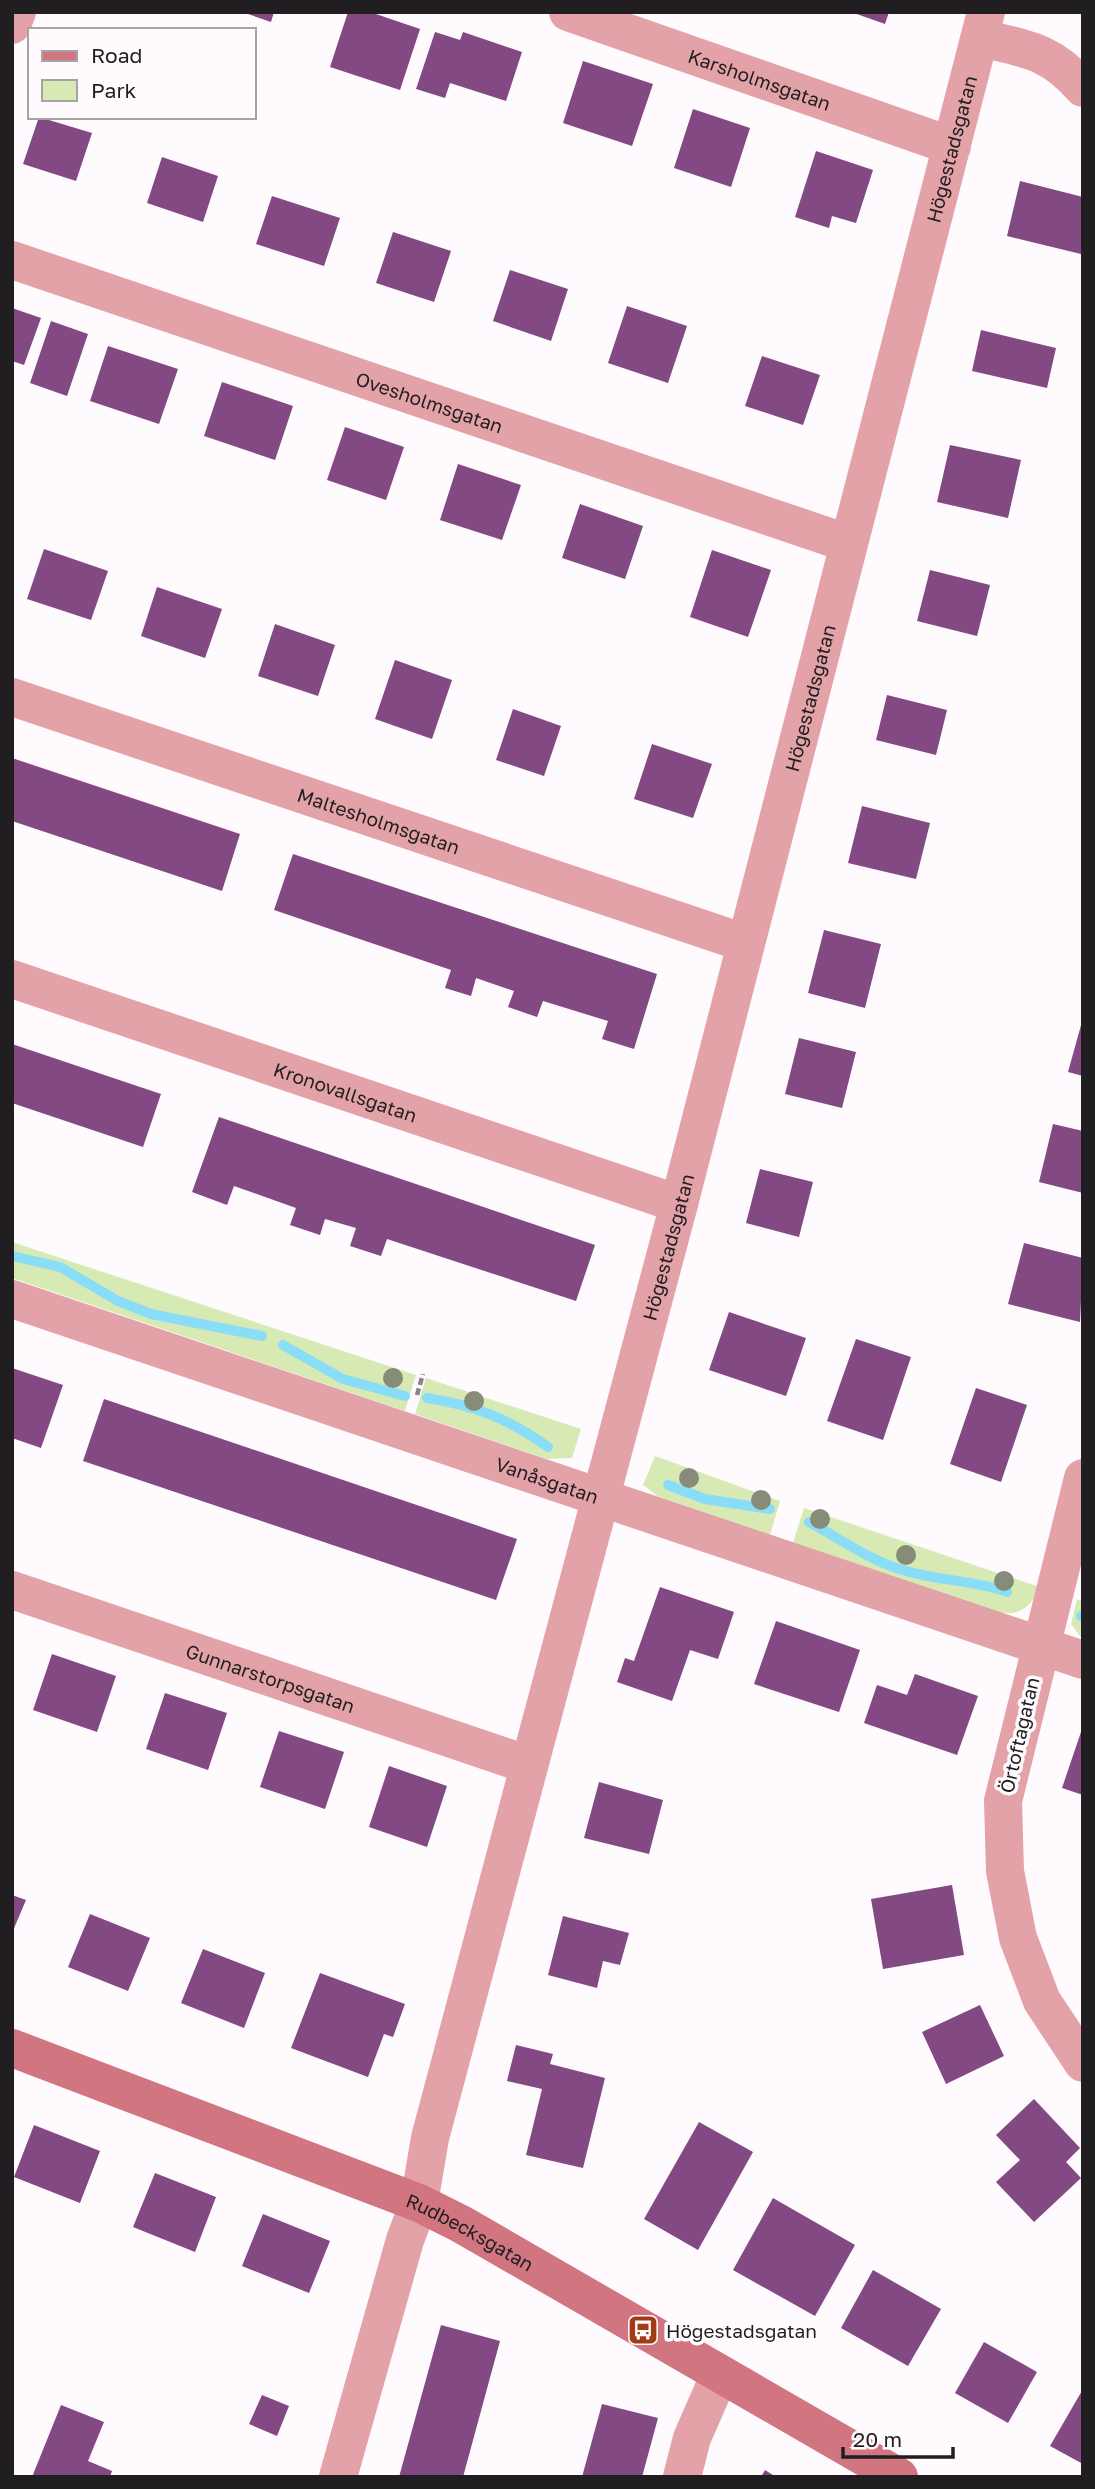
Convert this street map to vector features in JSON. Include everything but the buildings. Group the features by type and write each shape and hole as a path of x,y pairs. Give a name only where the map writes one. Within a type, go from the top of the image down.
{"street":[{"path":"12,25 17,12"},
{"name":"Karsholmsgatan","path":"568,12 952,146"},
{"path":"983,25 1064,66 1083,88"},
{"name":"Högestadsgatan","path":"338,2477 405,2240 419,2203 430,2138 679,1204 847,543 983,25"},
{"name":"Ovesholmsgatan","path":"12,260 847,543"},
{"name":"Maltesholmsgatan","path":"12,697 745,943"},
{"name":"Kronovallsgatan","path":"12,978 679,1204"},
{"name":"Vanåsgatan","path":"12,1299 1083,1660"},
{"name":"Örtoftagatan","path":"1083,1478 1003,1801 1005,1871 1018,1938 1042,2001 1083,2063"},
{"name":"Gunnarstorpsgatan","path":"12,1590 529,1765"},
{"name":"Rudbecksgatan","path":"12,2048 419,2203 461,2224 899,2477"},
{"path":"682,2477 692,2438 720,2374"}],"green space":[{"path":"12,1242 416,1375 405,1411 12,1278"},
{"path":"426,1378 581,1429 572,1458 547,1459 415,1414"},
{"path":"655,1456 780,1501 770,1535 659,1497 643,1485"},
{"path":"804,1508 1040,1587 1029,1605 1013,1613 999,1613 793,1543"},
{"path":"1077,1599 1083,1602 1083,1640 1071,1624"}],"waterway":[{"path":"12,1256 60,1267 118,1301 151,1314 262,1336"},
{"path":"283,1345 343,1379 405,1396"},
{"path":"427,1398 490,1415 548,1447"},
{"path":"668,1485 705,1499 770,1509"},
{"path":"809,1522 868,1556 893,1567 1007,1592"}],"place":[{"name":"Högestadsgatan","path":"643,2330"}]}
